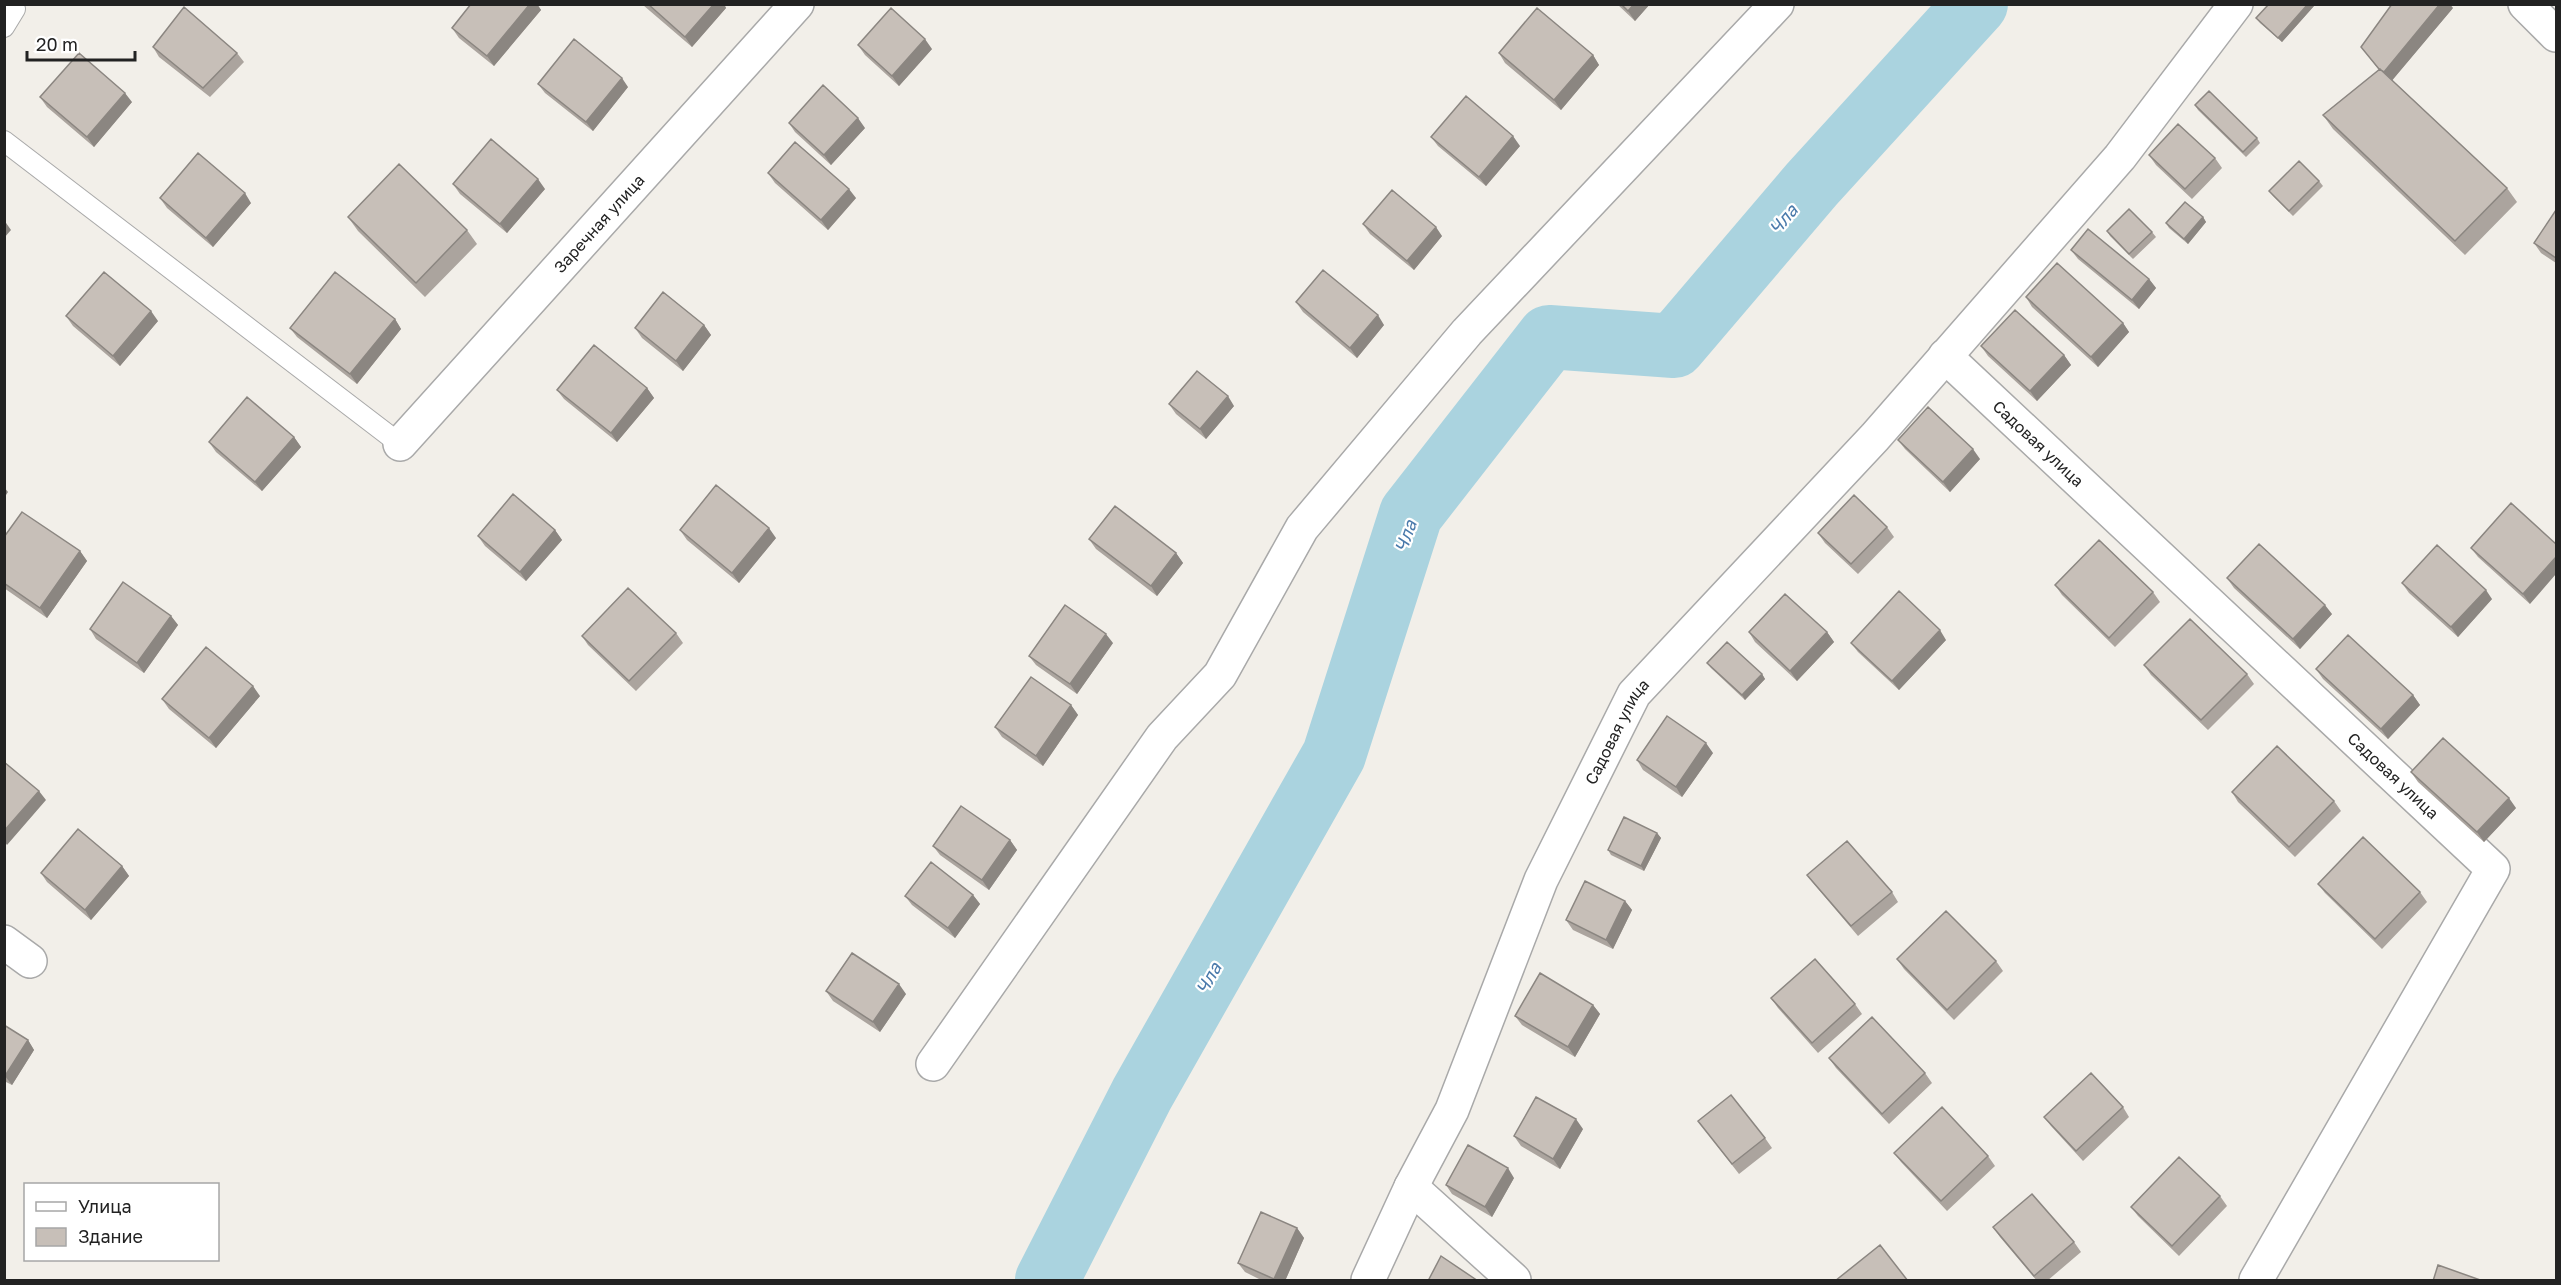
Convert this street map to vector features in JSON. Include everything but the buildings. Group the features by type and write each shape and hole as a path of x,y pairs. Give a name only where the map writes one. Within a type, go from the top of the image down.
{"street":[{"name":"Заречная улица","path":"400,444 797,4"},
{"path":"933,1064 1162,737 1220,675 1302,528 1467,333 1758,27 1777,4"},
{"name":"Садовая улица","path":"1368,1281 1411,1187 1452,1110 1541,880 1634,694 1875,437 2120,157 2236,4"},
{"path":"2525,4 2556,35"},
{"name":"Садовая улица","path":"1945,356 2493,869 2256,1281"},
{"path":"4,942 30,961"},
{"path":"1411,1187 1514,1281"}],"lane":[{"path":"4,27 15,9 7,4"},
{"path":"4,141 400,444"}],"waterway":[{"name":"Чла","path":"1047,1280 1142,1094 1334,755 1411,514 1549,337 1674,346 1812,184 1976,4"}]}
